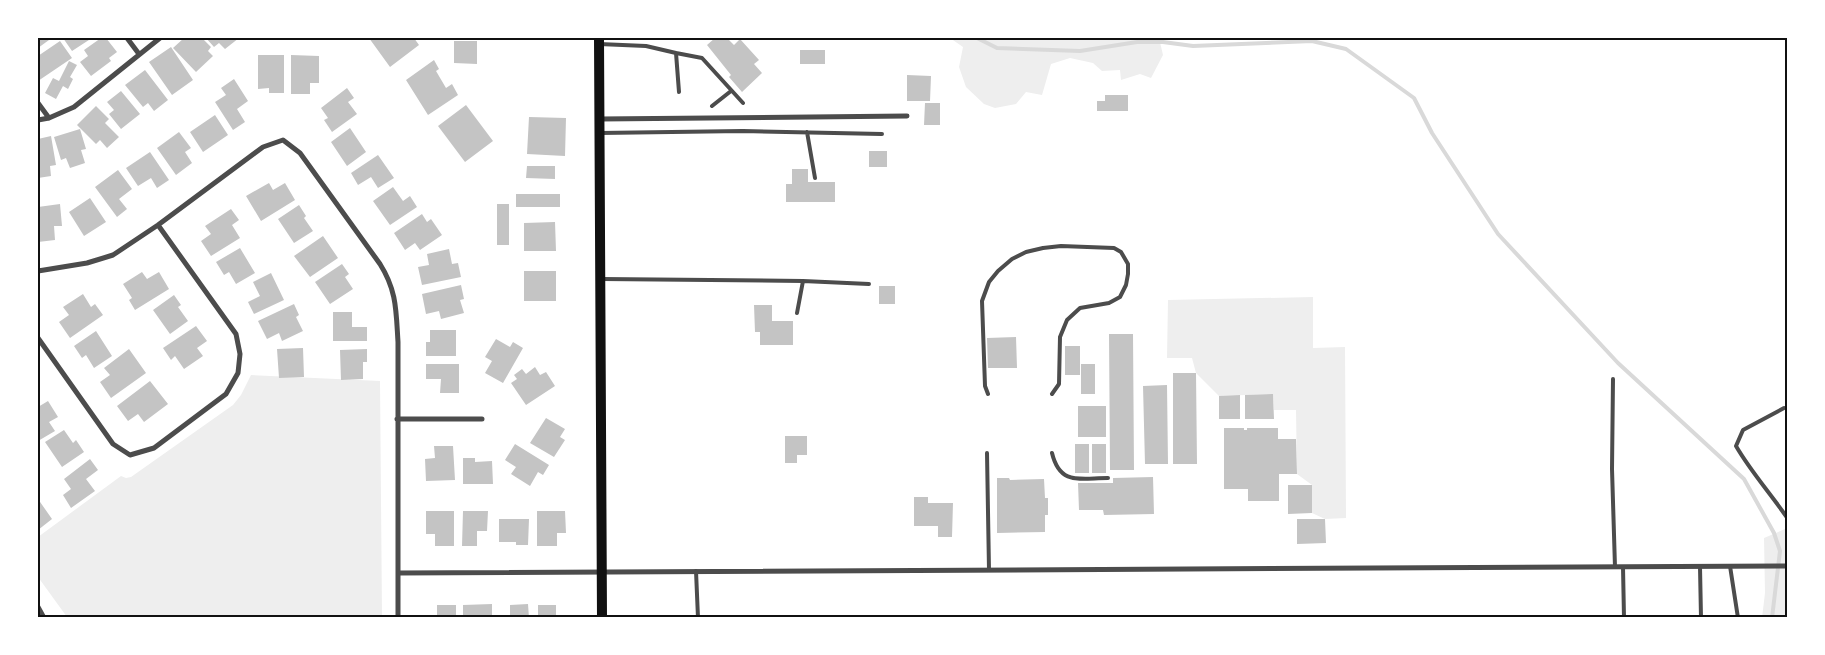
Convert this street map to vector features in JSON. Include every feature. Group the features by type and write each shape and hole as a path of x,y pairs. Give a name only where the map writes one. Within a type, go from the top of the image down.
{"main road":[{"path":"599,41 602,618"}],"street":[{"path":"127,38 139,54"},
{"path":"38,120 49,118 74,107 160,38"},
{"path":"38,103 49,118"},
{"path":"600,119 907,116"},
{"path":"38,271 87,263 113,255 158,225 263,147 282,140 300,153 380,264 389,278 395,297 398,342 398,618"},
{"path":"38,338 113,444 130,455 154,448 226,394 238,373 240,354 236,334 158,225"},
{"path":"397,419 482,419"},
{"path":"398,573 1788,566"},
{"path":"38,607 44,618"}],"lane":[{"path":"599,41 646,46 702,58 743,103"},
{"path":"676,53 679,92"},
{"path":"712,106 732,91"},
{"path":"600,133 743,131 882,134"},
{"path":"807,132 815,178"},
{"path":"988,394 985,386 982,301 989,282 1012,259 1026,252 1061,246 1114,248 1121,252 1128,264 1126,286 1120,297 1109,303 1080,308 1067,320 1060,337 1059,384 1052,394"},
{"path":"600,279 803,281 870,284"},
{"path":"797,313 803,281"},
{"path":"1614,378 1612,469 1615,567"},
{"path":"1784,408 1743,430 1736,446 1748,467 1788,519"},
{"path":"987,453 989,570"},
{"path":"1052,453 1054,466 1061,474 1070,478 1108,478"},
{"path":"1700,566 1701,618"},
{"path":"1730,566 1738,618"},
{"path":"1622,567 1624,618"},
{"path":"696,572 698,618"}],"shaded area":[{"path":"950,38 1096,40 1103,38 1159,38 1163,55 1151,78 1140,74 1121,80 1120,70 1102,71 1093,63 1070,58 1051,64 1042,95 1026,92 1016,104 995,108 984,104 966,87 959,67 963,47"},
{"path":"1313,297 1313,348 1345,347 1346,518 1325,519 1312,513 1312,485 1297,474 1296,410 1274,410 1273,394 1219,396 1196,373 1192,358 1167,358 1168,300"},
{"path":"251,375 380,381 382,617 67,617 38,577 38,537 121,476 131,477 233,405 241,395"},
{"path":"1785,529 1788,538 1785,617 1762,618 1765,593 1764,538"}],"building":[{"path":"38,38 47,38 49,40 38,48"},
{"path":"63,38 92,38 72,51"},
{"path":"101,38 106,38 117,52 109,58 111,61 91,76 80,62 88,56 84,50"},
{"path":"184,38 202,38 211,47 208,51 213,56 196,72 173,48"},
{"path":"206,38 239,38 225,49 219,43 214,47"},
{"path":"369,38 414,38 419,45 390,67"},
{"path":"715,38 727,38 734,45 740,39 759,60 754,64 762,73 742,92 707,45"},
{"path":"60,41 72,58 38,81 38,56"},
{"path":"454,41 477,41 477,64 454,63"},
{"path":"171,47 193,80 172,95 149,62"},
{"path":"800,50 825,50 825,64 800,64"},
{"path":"258,55 284,55 284,93 269,93 269,88 258,89"},
{"path":"291,55 319,56 319,83 310,83 310,94 291,94"},
{"path":"434,60 439,69 436,71 446,88 452,84 458,95 428,115 406,80"},
{"path":"69,61 77,65 70,77 73,79 68,89 63,86 56,99 45,93 53,78 59,81"},
{"path":"145,70 168,100 154,111 148,103 143,107 125,85"},
{"path":"907,75 931,76 930,101 907,101"},
{"path":"234,79 248,101 237,109 245,122 233,130 215,102 226,95 221,88"},
{"path":"347,88 354,98 348,102 357,114 332,132 324,120 328,118 321,108"},
{"path":"121,91 140,114 121,129 109,114 114,110 107,102"},
{"path":"1105,95 1128,95 1128,111 1097,111 1097,101 1105,101"},
{"path":"925,103 940,103 940,125 924,125"},
{"path":"466,105 493,141 465,162 438,126"},
{"path":"96,106 109,119 105,123 119,137 107,148 100,140 96,144 77,125"},
{"path":"215,115 228,135 203,152 190,132"},
{"path":"529,117 566,118 565,156 527,154"},
{"path":"350,128 366,152 347,166 331,142"},
{"path":"80,129 86,149 81,150 85,163 70,168 66,158 61,160 54,137"},
{"path":"179,132 191,148 185,152 192,163 176,175 157,148"},
{"path":"51,136 56,165 50,166 51,176 38,178 38,139"},
{"path":"869,151 887,151 887,167 869,167"},
{"path":"150,152 169,180 157,188 151,178 138,186 126,168"},
{"path":"378,155 394,178 378,188 371,177 358,185 351,173"},
{"path":"527,166 555,166 555,179 526,178"},
{"path":"792,169 808,169 808,182 835,182 835,202 786,202 786,184 792,184"},
{"path":"118,170 132,189 119,199 127,209 117,217 95,187"},
{"path":"269,183 273,190 285,183 295,200 261,221 246,196"},
{"path":"393,187 403,201 410,196 417,207 390,225 373,201"},
{"path":"516,194 560,194 560,207 516,207"},
{"path":"90,198 106,222 84,236 69,212"},
{"path":"60,204 62,226 54,226 55,240 38,242 38,207"},
{"path":"497,204 509,204 509,245 497,245"},
{"path":"299,205 306,216 304,218 313,231 294,243 278,219"},
{"path":"231,209 239,220 232,225 240,238 211,256 201,241 211,234 205,226"},
{"path":"422,214 427,222 431,219 442,235 420,250 415,243 405,250 394,233"},
{"path":"555,222 556,251 524,251 524,223"},
{"path":"323,236 338,258 310,277 294,256"},
{"path":"240,248 255,273 236,284 229,272 224,275 216,262"},
{"path":"449,249 452,264 458,263 461,277 422,285 418,267 429,265 427,254"},
{"path":"342,264 349,274 345,277 353,289 330,304 315,282"},
{"path":"524,271 556,271 556,301 524,301"},
{"path":"142,272 147,279 159,272 169,289 135,310 129,300 132,298 123,284"},
{"path":"271,273 284,300 254,314 248,302 260,296 253,282"},
{"path":"461,285 464,299 460,300 464,313 441,319 439,311 426,314 422,294"},
{"path":"879,286 895,286 895,304 879,304"},
{"path":"83,294 91,307 95,304 103,315 70,338 59,322 69,315 63,307"},
{"path":"174,295 181,305 178,307 188,321 170,334 153,310"},
{"path":"294,304 299,315 296,317 303,331 282,341 279,333 267,339 258,321"},
{"path":"754,305 772,305 772,321 793,321 793,345 760,345 760,332 755,332"},
{"path":"333,312 352,312 352,327 367,327 367,341 333,341"},
{"path":"196,326 207,341 197,348 203,356 184,369 175,356 171,360 163,348"},
{"path":"430,330 456,330 456,356 426,356 426,342 430,342"},
{"path":"96,331 112,356 94,368 86,355 82,358 74,346"},
{"path":"1109,334 1133,334 1134,470 1110,470"},
{"path":"1016,337 1017,368 988,368 987,338"},
{"path":"496,339 510,347 513,342 523,348 503,383 485,373 492,361 485,357"},
{"path":"1065,346 1080,346 1080,375 1065,375"},
{"path":"303,348 304,377 279,378 277,349"},
{"path":"129,349 146,373 111,398 100,382 110,375 104,368"},
{"path":"367,349 367,362 363,362 363,379 341,380 340,350"},
{"path":"426,364 459,364 459,393 440,393 441,379 426,379"},
{"path":"1081,364 1095,364 1095,394 1081,394"},
{"path":"535,367 540,375 546,372 555,386 526,405 511,383 517,379 514,375 522,369 526,374"},
{"path":"1173,373 1196,373 1197,464 1173,464"},
{"path":"150,381 168,404 144,422 138,414 128,421 117,406"},
{"path":"1167,385 1168,464 1145,464 1143,386"},
{"path":"1273,394 1274,419 1245,419 1245,395"},
{"path":"1240,395 1240,419 1219,419 1219,396"},
{"path":"48,401 58,417 49,422 55,431 38,441 38,407"},
{"path":"1078,406 1106,406 1106,437 1078,437"},
{"path":"546,418 565,429 560,437 565,440 554,457 530,443"},
{"path":"1224,428 1244,428 1244,430 1247,430 1247,428 1278,428 1278,439 1296,439 1297,474 1279,474 1279,501 1248,501 1248,489 1224,489"},
{"path":"64,430 73,443 76,440 84,452 62,467 45,442"},
{"path":"785,436 807,436 807,455 797,455 797,463 785,463"},
{"path":"515,444 549,465 543,475 538,472 530,486 511,474 516,467 505,460"},
{"path":"1075,444 1089,444 1089,473 1075,473"},
{"path":"1092,444 1106,444 1106,473 1092,473"},
{"path":"434,446 453,446 455,480 426,481 425,459 435,458"},
{"path":"463,458 475,458 475,462 492,461 493,484 463,484"},
{"path":"90,459 98,470 86,479 95,491 71,508 63,495 71,489 64,479"},
{"path":"1153,477 1154,514 1104,515 1103,510 1079,510 1078,483 1113,483 1113,478"},
{"path":"997,478 1009,478 1010,480 1044,479 1045,498 1048,498 1045,532 997,533"},
{"path":"1288,485 1312,485 1312,513 1288,514"},
{"path":"914,497 928,497 928,503 953,503 952,537 938,537 938,526 914,526"},
{"path":"38,499 52,519 38,530"},
{"path":"426,511 454,511 454,546 435,546 435,534 426,534"},
{"path":"463,511 488,511 487,531 477,531 477,546 462,546"},
{"path":"537,511 565,511 566,533 557,533 557,546 537,546"},
{"path":"499,519 529,519 528,545 516,545 516,542 499,542"},
{"path":"1297,519 1325,519 1326,543 1297,544"},
{"path":"492,604 492,618 463,618 463,605"},
{"path":"528,604 529,618 510,618 510,605"},
{"path":"437,605 456,605 456,618 437,618"},
{"path":"538,605 556,605 556,618 538,618"}],"waterway":[{"path":"977,38 997,48 1080,51 1137,42 1163,42 1193,46 1312,41 1346,49 1414,98 1432,133 1498,234 1618,363 1744,479 1774,533 1780,551 1772,618"}]}
